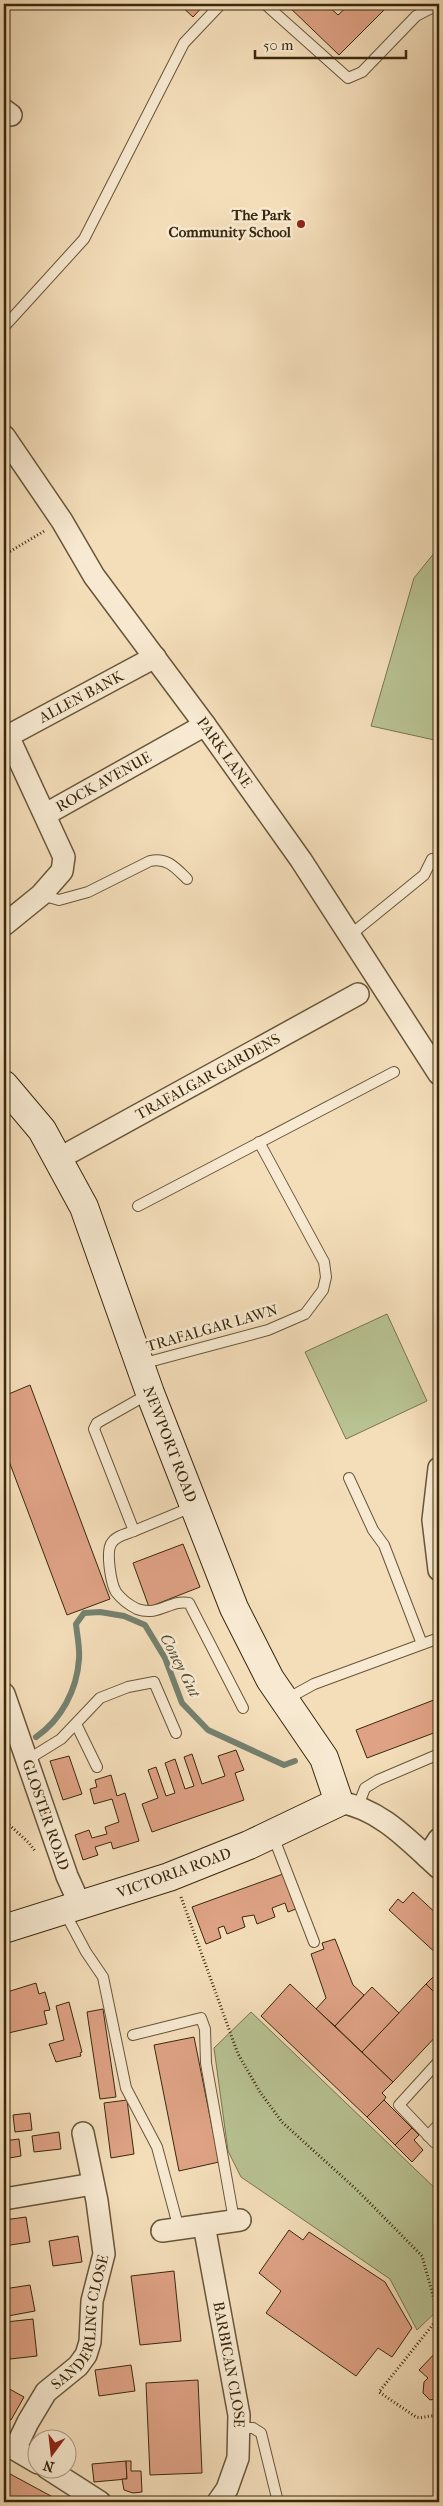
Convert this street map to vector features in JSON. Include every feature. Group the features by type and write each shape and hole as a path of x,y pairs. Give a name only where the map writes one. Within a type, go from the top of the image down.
{"street":[{"name":"PARK LANE","path":"4,436 62,521 94,576 206,725 301,860 439,1074"},
{"name":"ALLEN BANK","path":"46,814 8,736 155,657"},
{"name":"ROCK AVENUE","path":"4,925 41,895 62,871 64,857 46,814 206,725"},
{"name":"TRAFALGAR GARDENS","path":"58,1159 358,994"},
{"name":"NEWPORT ROAD","path":"4,1085 42,1130 84,1207 150,1394 193,1507 250,1643 284,1701 324,1758 348,1804"},
{"path":"439,1468 433,1520 439,1570"},
{"name":"GLOSTER ROAD","path":"4,1694 67,1876 72,1907"},
{"path":"348,1804 381,1817 433,1862 439,1839"},
{"name":"VICTORIA ROAD","path":"4,1928 169,1877 348,1804"},
{"name":"SANDERLING CLOSE","path":"9,2446 28,2422 46,2392 78,2366 88,2349 92,2332 92,2301 104,2254 83,2133"},
{"path":"4,2199 93,2184"},
{"path":"171,2230 237,2220"},
{"name":"BARBICAN CLOSE","path":"204,2225 239,2415 238,2458 227,2489 218,2502"},
{"path":"9,2446 28,2457"},
{"path":"62,2478 100,2502"}],"lane":[{"path":"4,327 84,239 184,43 221,4"},
{"path":"265,4 348,78 362,72 416,16 439,4"},
{"path":"41,895 59,900 88,892 150,860 160,859 171,864 188,879"},
{"path":"349,936 424,875 432,859"},
{"path":"138,1206 394,1072"},
{"name":"TRAFALGAR LAWN","path":"141,1364 268,1330 305,1314 323,1290 326,1277 324,1262 258,1142"},
{"path":"134,1531 94,1429 97,1423 150,1394"},
{"path":"349,1478 373,1530 384,1545 422,1644"},
{"path":"193,1507 120,1536 111,1543 108,1555 115,1591 126,1603 138,1609 153,1612 182,1602 189,1603 242,1708"},
{"path":"284,1701 314,1684 439,1638"},
{"path":"28,1760 61,1739 100,1698 128,1687 154,1682 176,1733"},
{"path":"76,1724 97,1768"},
{"path":"348,1804 365,1788 378,1780 439,1754"},
{"path":"272,1834 314,1942"},
{"path":"72,1907 86,1952 103,1976 126,2088 157,2147 171,2230"},
{"path":"133,2035 201,2018 205,2029 206,2063 237,2220"},
{"path":"439,2061 399,2105 434,2142 439,2143"},
{"path":"428,2136 439,2124"},
{"path":"239,2428 253,2428 261,2433 278,2502"}],"path":[{"path":"4,555 62,521"},
{"path":"4,1820 29,1843 38,1855"},
{"path":"169,1877 181,1898 238,2054 260,2092 282,2122 357,2190 422,2256 439,2317 379,2392 416,2417 421,2418 431,2415 439,2417"}],"green space":[{"path":"439,547 439,741 371,726 414,578"},
{"path":"387,1314 427,1401 346,1439 305,1352"},
{"path":"251,2012 439,2192 439,2309 417,2330 390,2279 241,2177 228,2151 214,2048"}],"building":[{"path":"179,4 205,4 193,17"},
{"path":"286,4 326,4 338,15 350,4 390,4 339,55"},
{"path":"30,1385 110,1599 67,1615 4,1448 4,1396"},
{"path":"183,1544 200,1587 149,1607 133,1563"},
{"path":"439,1698 439,1731 367,1758 356,1730"},
{"path":"236,1750 244,1770 235,1773 244,1800 152,1832 142,1804 158,1798 148,1770 156,1767 166,1796 175,1793 165,1763 175,1759 185,1789 194,1786 184,1757 192,1754 202,1784 225,1776 218,1756"},
{"path":"69,1756 82,1794 63,1800 50,1761"},
{"path":"111,1775 117,1796 125,1793 139,1841 113,1849 111,1842 95,1847 98,1855 83,1860 75,1835 89,1830 92,1838 107,1834 105,1827 119,1822 112,1799 94,1804 90,1789 97,1787 95,1780"},
{"path":"283,1874 296,1909 288,1912 285,1903 272,1908 275,1917 257,1924 254,1915 242,1917 245,1927 227,1934 224,1926 218,1928 221,1938 206,1944 192,1907"},
{"path":"413,1892 439,1916 439,1956 389,1910 398,1899 403,1903"},
{"path":"335,1939 353,1985 364,1995 335,2026 316,2009 326,1998 311,1954 324,1949 322,1943"},
{"path":"439,1971 439,1997 426,1984"},
{"path":"36,1983 39,1994 45,1992 50,2010 44,2011 47,2024 4,2034 4,1993"},
{"path":"290,1984 393,2082 382,2093 386,2097 384,2100 367,2117 261,2016"},
{"path":"426,1984 439,1997 439,2033 393,2082 362,2052"},
{"path":"372,1987 399,2013 362,2052 335,2026"},
{"path":"69,2002 82,2052 80,2053 81,2056 56,2062 49,2044 64,2040 56,2006"},
{"path":"103,2009 116,2097 100,2099 87,2012"},
{"path":"194,2037 219,2162 179,2171 154,2045"},
{"path":"127,2100 134,2154 111,2158 104,2103"},
{"path":"384,2100 412,2128 395,2145 367,2117"},
{"path":"30,2113 32,2130 15,2132 13,2115"},
{"path":"412,2128 419,2135 414,2140 423,2150 412,2162 395,2145"},
{"path":"59,2132 61,2149 34,2152 32,2136"},
{"path":"19,2139 21,2156 4,2159 4,2141"},
{"path":"26,2217 30,2242 4,2246 4,2220"},
{"path":"289,2230 303,2240 309,2232 385,2282 412,2328 392,2357 378,2348 356,2376 266,2313 281,2291 259,2273"},
{"path":"78,2236 82,2262 53,2266 49,2241"},
{"path":"174,2271 181,2341 140,2345 131,2276"},
{"path":"30,2285 35,2311 8,2316 4,2289"},
{"path":"33,2319 37,2356 10,2359 6,2322"},
{"path":"439,2349 439,2398 430,2400 423,2393 424,2382 428,2378 419,2370"},
{"path":"131,2365 135,2391 99,2396 95,2370"},
{"path":"198,2380 202,2473 150,2475 146,2383"},
{"path":"4,2386 24,2397 11,2420 4,2416"},
{"path":"126,2461 127,2479 94,2482 92,2464"},
{"path":"126,2461 131,2461 131,2471 141,2471 142,2492 133,2493 124,2490 122,2479 127,2479"},
{"path":"4,2471 62,2502 10,2502 4,2499"}],"waterway":[{"name":"Coney Gut","path":"36,1737 60,1713 75,1682 79,1659 76,1624 84,1613 100,1612 124,1616 145,1625 165,1658 182,1703 208,1730 284,1765 295,1761"}],"place":[{"name":"The Park Community School","path":"301,224"}]}
